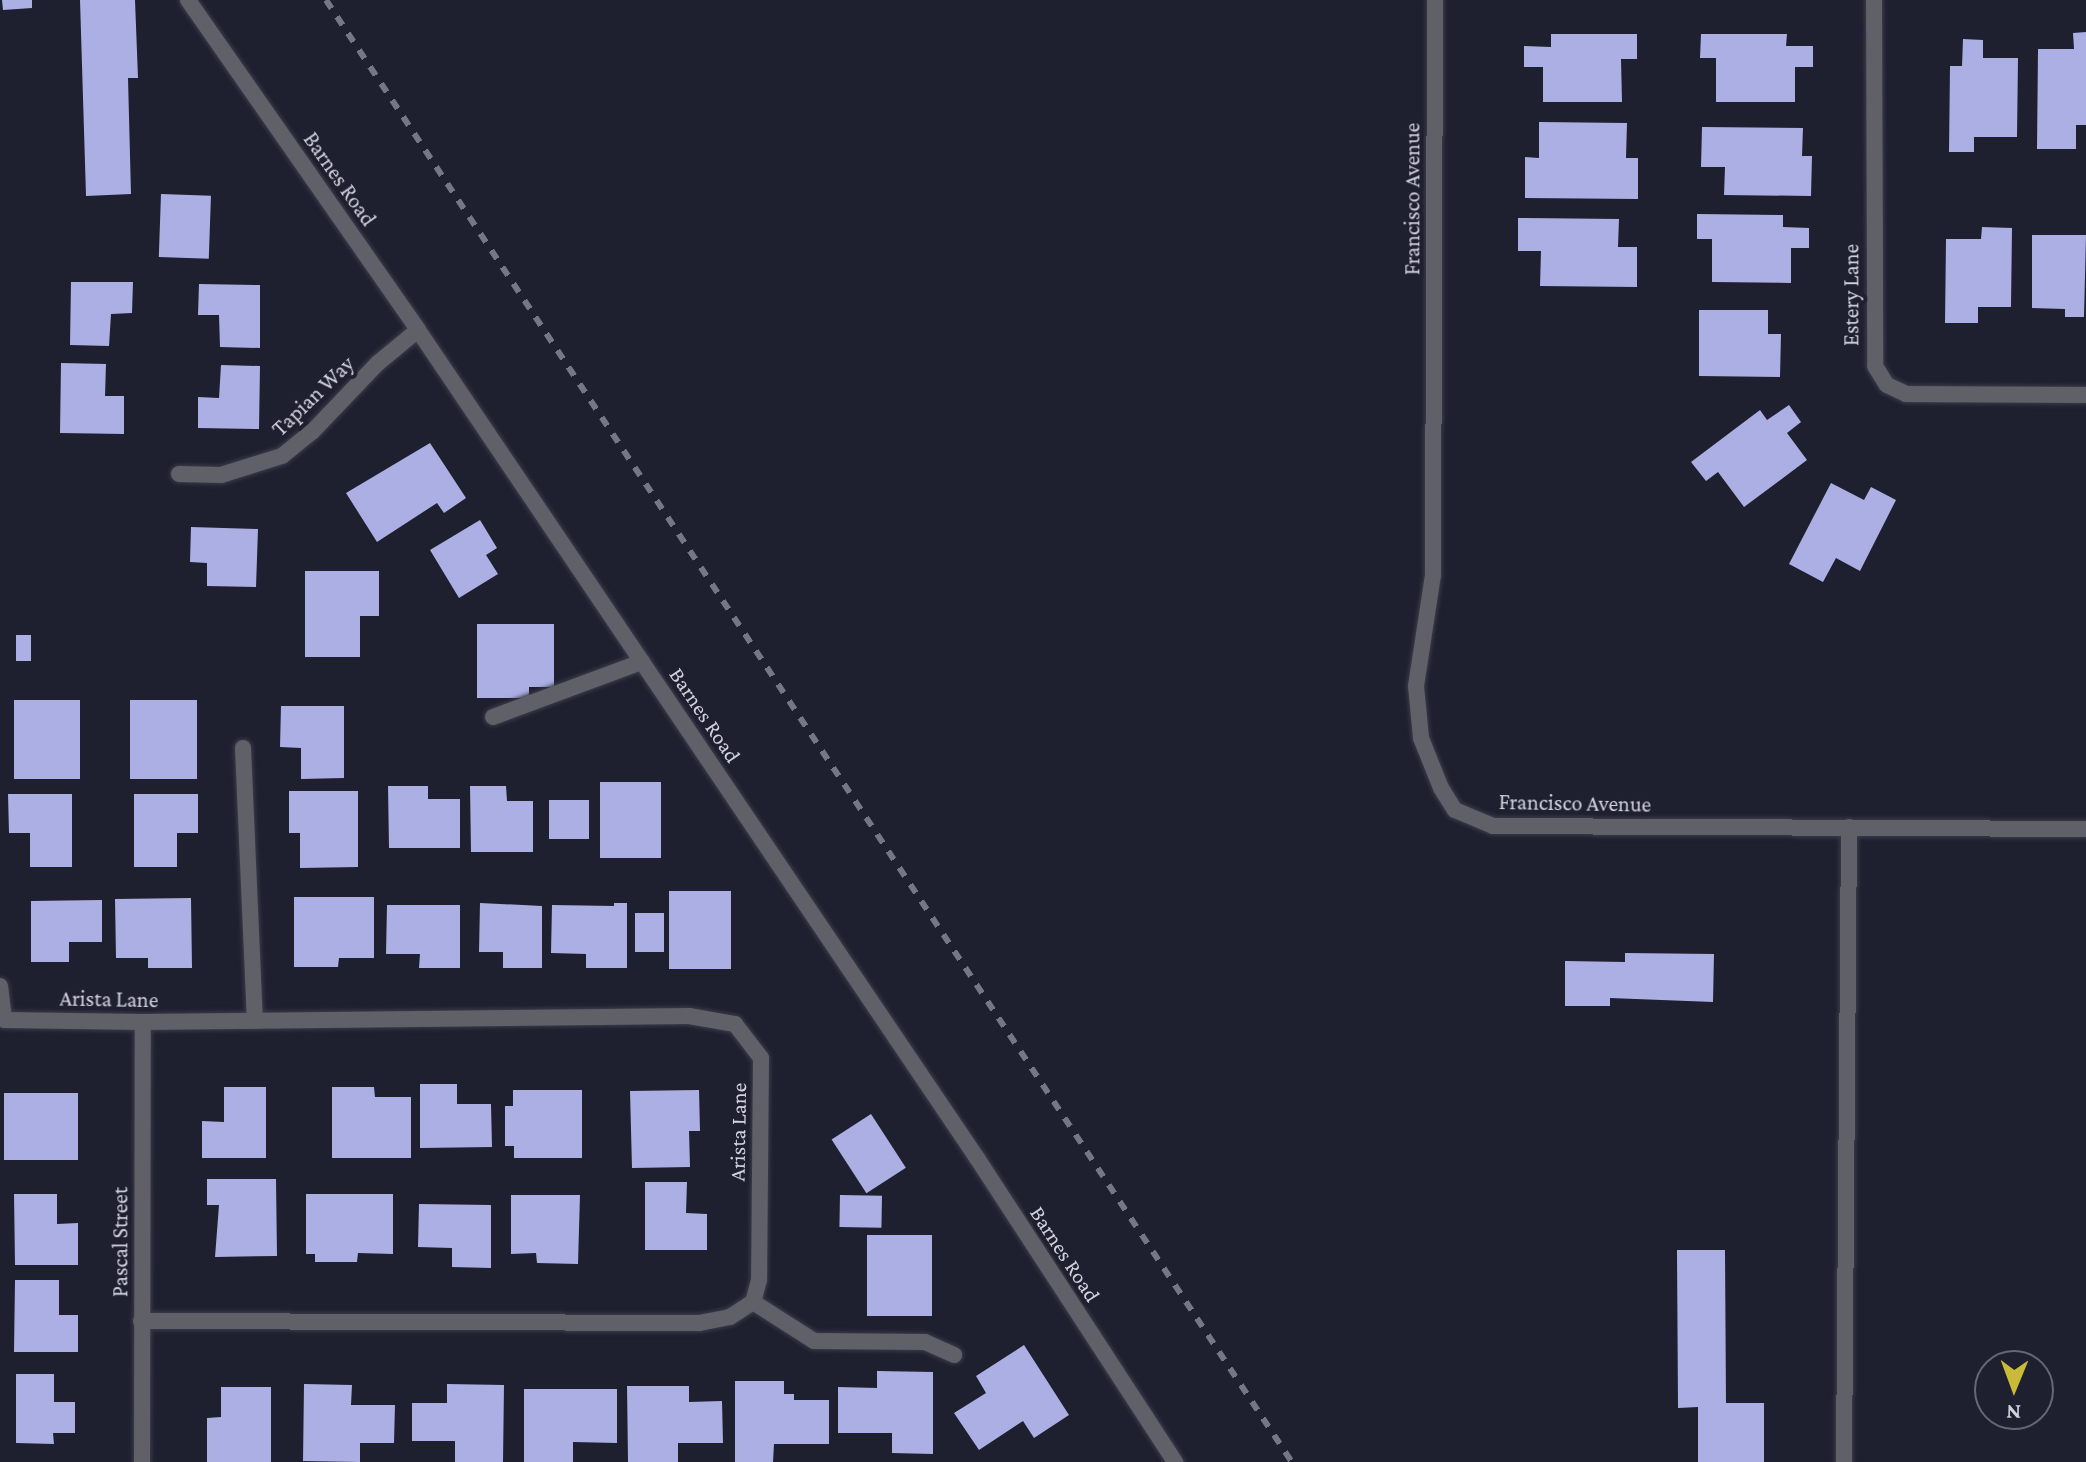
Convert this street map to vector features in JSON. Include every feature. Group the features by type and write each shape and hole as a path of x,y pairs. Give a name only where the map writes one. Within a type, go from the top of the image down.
{"street":[{"name":"Barnes Road","path":"188,0 418,330 977,1158 1175,1462"},
{"name":"Francisco Avenue","path":"1435,0 1433,575 1416,686 1421,738 1441,788 1455,810 1493,826 2086,829"},
{"name":"Estery Lane","path":"1874,0 1875,366 1887,385 1906,394 2086,395"},
{"name":"Tapian Way","path":"179,474 221,475 282,456 312,432 378,363 418,330"},
{"path":"493,717 642,662"},
{"path":"243,748 255,1021"},
{"path":"1844,1462 1849,827"},
{"name":"Arista Lane","path":"0,986 4,1020 143,1022 689,1016 735,1024 761,1058 759,1280 753,1302"},
{"name":"Pascal Street","path":"142,1462 143,1022"},
{"path":"141,1321 699,1323 730,1317 753,1302 814,1341 925,1342 954,1355"}],"building":[{"path":"2,0 32,0 32,8 3,10"},
{"path":"80,0 135,0 138,78 128,78 131,194 86,196"},
{"path":"2086,32 2086,125 2076,125 2076,149 2037,149 2038,49 2074,49 2073,33"},
{"path":"1551,34 1637,34 1637,59 1621,59 1622,102 1543,102 1543,67 1524,67 1524,46 1551,47"},
{"path":"1701,34 1787,34 1786,46 1813,46 1813,67 1795,67 1795,102 1716,102 1716,58 1700,58"},
{"path":"1963,39 1983,40 1983,58 2018,58 2017,137 1974,137 1974,152 1949,152 1950,66 1962,66"},
{"path":"1539,122 1627,123 1626,158 1638,158 1638,199 1525,198 1525,157 1539,158"},
{"path":"1702,127 1803,128 1802,156 1812,156 1811,196 1724,195 1725,167 1701,167"},
{"path":"161,194 211,196 209,259 159,257"},
{"path":"1697,214 1783,215 1783,227 1809,228 1809,248 1791,248 1791,283 1712,282 1712,239 1697,239"},
{"path":"1518,218 1619,219 1618,247 1637,247 1637,287 1540,286 1541,251 1518,251"},
{"path":"1982,227 2012,228 2011,307 1978,307 1978,323 1945,323 1946,239 1981,239"},
{"path":"2032,235 2086,235 2084,317 2065,317 2065,309 2032,308"},
{"path":"71,282 133,282 132,313 111,314 109,346 70,345"},
{"path":"199,284 260,285 260,348 220,347 219,315 198,315"},
{"path":"1699,310 1768,310 1768,334 1781,334 1780,377 1699,376"},
{"path":"61,363 106,364 105,396 124,396 124,434 60,433"},
{"path":"221,365 260,366 259,429 198,428 198,397 219,398"},
{"path":"1789,405 1801,422 1787,433 1807,460 1744,507 1718,472 1706,481 1691,462 1760,410 1767,420"},
{"path":"430,443 466,498 444,513 437,503 377,542 346,493"},
{"path":"1831,483 1864,500 1871,487 1896,500 1860,571 1836,558 1823,582 1789,564"},
{"path":"480,520 497,548 486,555 498,574 459,598 430,550"},
{"path":"191,527 258,529 256,587 207,586 207,563 190,562"},
{"path":"305,571 379,571 379,616 360,616 360,657 305,657"},
{"path":"477,624 554,624 554,687 529,687 529,698 477,698"},
{"path":"16,635 31,635 31,661 16,661"},
{"path":"14,700 80,700 80,779 14,779"},
{"path":"130,700 197,700 197,779 130,779"},
{"path":"281,706 344,706 344,778 301,779 301,748 280,747"},
{"path":"600,782 661,782 661,858 600,858"},
{"path":"388,786 428,786 428,799 460,799 460,848 389,848"},
{"path":"470,786 506,786 507,801 533,801 533,852 471,852"},
{"path":"289,791 358,791 358,867 300,868 300,833 289,833"},
{"path":"8,794 72,794 72,867 30,867 30,833 9,833"},
{"path":"134,794 198,794 198,833 177,833 177,867 134,867"},
{"path":"549,800 589,800 589,839 549,839"},
{"path":"669,891 731,891 731,969 669,969"},
{"path":"294,897 374,897 374,958 339,958 338,967 294,967"},
{"path":"191,898 192,968 148,968 148,958 116,958 115,899"},
{"path":"102,900 102,942 69,942 69,962 31,962 31,901"},
{"path":"480,903 542,906 542,968 503,968 503,952 479,952"},
{"path":"614,903 627,903 627,968 586,968 586,954 551,953 552,905 614,906"},
{"path":"387,905 460,905 460,968 419,968 420,954 386,954"},
{"path":"635,913 664,913 664,952 635,952"},
{"path":"1625,953 1714,954 1713,1002 1610,998 1610,1006 1565,1006 1565,961 1625,962"},
{"path":"420,1084 457,1084 457,1104 491,1104 492,1147 420,1148"},
{"path":"224,1087 266,1087 266,1158 202,1158 202,1121 224,1122"},
{"path":"332,1087 374,1087 375,1097 411,1097 411,1158 332,1158"},
{"path":"513,1090 582,1090 582,1158 514,1158 514,1146 505,1146 505,1106 513,1106"},
{"path":"699,1090 700,1131 689,1131 690,1167 632,1168 630,1091"},
{"path":"4,1093 78,1093 78,1160 4,1160"},
{"path":"871,1114 906,1168 866,1193 832,1140"},
{"path":"207,1179 276,1179 277,1256 215,1257 219,1205 207,1205"},
{"path":"645,1182 687,1182 686,1213 707,1214 707,1250 645,1250"},
{"path":"14,1194 57,1194 57,1224 78,1223 78,1265 15,1265"},
{"path":"306,1194 393,1194 393,1254 358,1253 357,1262 315,1262 315,1254 306,1254"},
{"path":"511,1195 580,1195 578,1264 537,1263 536,1253 511,1254"},
{"path":"840,1195 882,1196 881,1228 839,1227"},
{"path":"419,1204 491,1205 491,1268 452,1267 452,1248 418,1247"},
{"path":"867,1235 932,1235 932,1316 867,1316"},
{"path":"1677,1250 1725,1250 1726,1403 1764,1403 1764,1462 1698,1462 1698,1407 1678,1408"},
{"path":"15,1280 59,1280 59,1315 78,1315 78,1352 14,1352"},
{"path":"1024,1345 1069,1415 1034,1438 1023,1421 979,1450 954,1413 986,1393 976,1376"},
{"path":"877,1371 933,1372 933,1454 892,1453 892,1433 838,1433 838,1387 877,1388"},
{"path":"16,1374 54,1374 54,1402 75,1402 75,1433 53,1433 54,1444 16,1443"},
{"path":"735,1381 784,1381 784,1394 794,1394 794,1400 829,1400 829,1444 774,1444 773,1462 735,1462"},
{"path":"304,1384 352,1385 351,1405 395,1405 394,1443 360,1443 360,1462 303,1461"},
{"path":"447,1384 504,1385 503,1462 455,1462 455,1441 412,1441 412,1403 447,1403"},
{"path":"627,1386 689,1386 689,1402 722,1401 723,1443 678,1443 678,1462 628,1462"},
{"path":"221,1387 271,1387 271,1462 207,1462 207,1418 221,1417"},
{"path":"524,1389 617,1389 617,1443 573,1442 573,1462 524,1462"}],"railway":[{"path":"326,0 1292,1462"}]}
